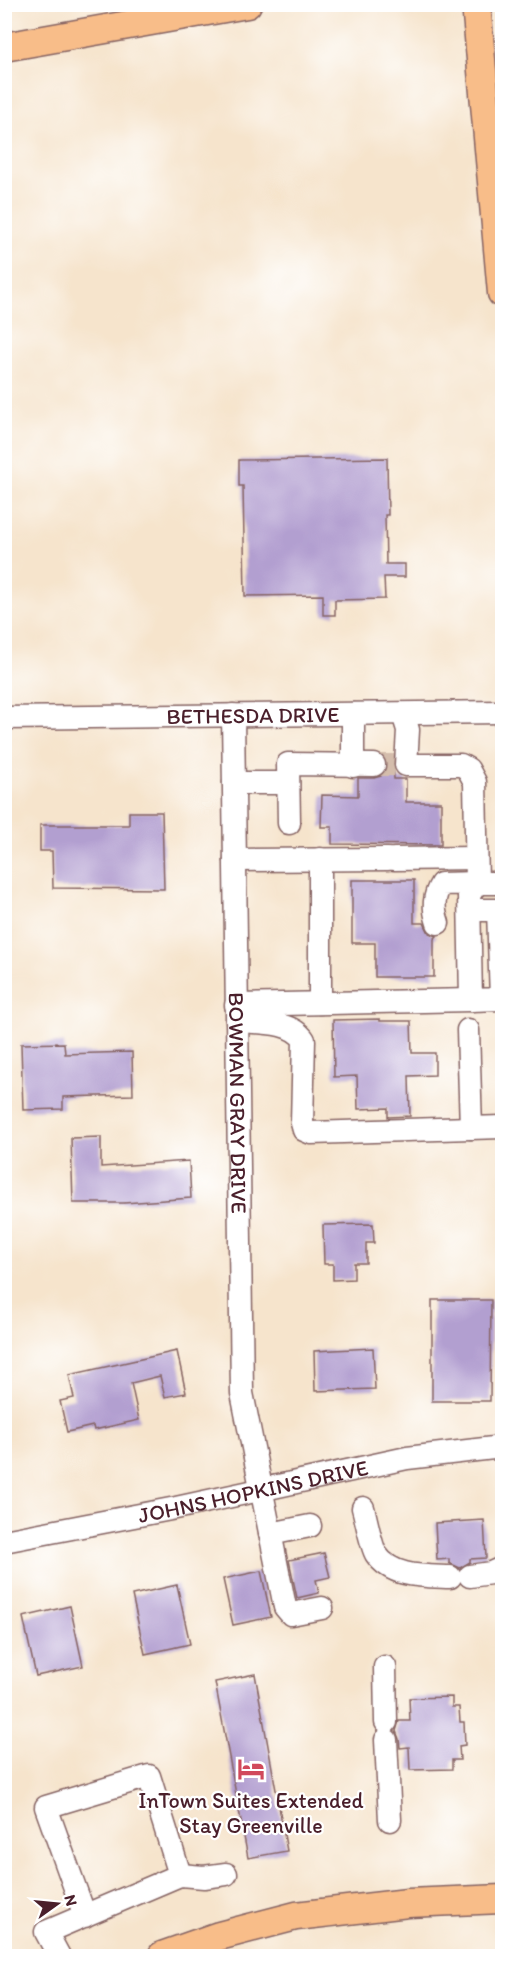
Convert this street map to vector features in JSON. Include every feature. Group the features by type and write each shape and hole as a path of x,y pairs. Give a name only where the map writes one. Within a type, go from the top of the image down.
{"main road":[{"path":"4,47 171,11 247,4"},
{"path":"476,4 502,293"},
{"path":"162,1956 219,1936 296,1916 408,1903 502,1899"}],"street":[{"name":"BETHESDA DRIVE","path":"4,718 502,712"},
{"path":"353,714 382,765"},
{"path":"382,765 408,730 403,714"},
{"name":"BOWMAN GRAY DRIVE","path":"233,715 242,1393 285,1607 291,1614 322,1608"},
{"path":"289,823 288,764 461,765 468,769 475,782 477,883 469,896 471,1000"},
{"path":"234,783 288,783"},
{"path":"235,860 476,858"},
{"path":"320,859 320,1003"},
{"path":"469,933 449,933 441,926 435,914 434,899 441,885 502,883"},
{"path":"236,1013 320,1003 501,999 498,910 470,910"},
{"path":"236,1013 287,1026 299,1033 304,1040 302,1123 304,1130 311,1132 502,1126"},
{"path":"468,1030 471,1128"},
{"name":"JOHNS HOPKINS DRIVE","path":"4,1541 261,1490 407,1458 502,1447"},
{"path":"363,1508 376,1553 394,1570 419,1576 460,1576 491,1573 502,1568"},
{"path":"270,1534 310,1526"},
{"path":"385,1667 390,1820"},
{"path":"85,1916 46,1807 149,1776 180,1875"},
{"path":"59,1956 46,1932 180,1875 204,1877 226,1874"}],"building":[{"path":"387,458 386,564 405,564 405,577 384,577 385,599 335,600 335,615 323,615 323,595 245,596 243,486 239,486 239,460"},
{"path":"386,759 393,759 394,779 406,779 406,802 441,802 441,845 332,844 332,827 321,827 322,795 358,796 358,778 381,776 386,771"},
{"path":"129,812 162,812 164,889 53,888 52,851 40,851 40,825 129,825"},
{"path":"352,880 414,880 414,923 424,923 429,933 437,936 434,939 434,977 375,977 375,943 352,943"},
{"path":"380,1019 380,1021 411,1021 412,1053 435,1053 435,1075 409,1076 410,1116 388,1117 388,1108 358,1109 357,1076 334,1077 333,1020"},
{"path":"64,1043 65,1054 132,1052 133,1095 63,1097 63,1109 23,1110 21,1044"},
{"path":"101,1137 101,1167 189,1161 191,1198 124,1203 73,1203 71,1138"},
{"path":"373,1224 374,1243 366,1243 366,1263 354,1263 354,1279 333,1280 333,1264 324,1264 323,1225"},
{"path":"432,1300 491,1300 490,1401 432,1401"},
{"path":"373,1348 375,1389 315,1391 314,1351"},
{"path":"177,1351 186,1393 165,1397 160,1376 131,1383 139,1420 94,1430 93,1426 67,1432 60,1401 74,1398 69,1375"},
{"path":"484,1520 486,1558 470,1559 470,1562 460,1568 449,1563 449,1559 437,1560 435,1523"},
{"path":"324,1553 330,1577 316,1580 319,1593 297,1598 289,1560"},
{"path":"261,1571 271,1617 233,1625 223,1579"},
{"path":"177,1585 190,1644 145,1654 132,1595"},
{"path":"70,1606 83,1666 36,1676 23,1617"},
{"name":"InTown Suites Extended Stay Greenville","path":"255,1674 287,1851 248,1858 215,1682"},
{"path":"452,1697 452,1707 459,1707 460,1722 464,1722 465,1745 459,1746 460,1760 452,1760 452,1769 410,1770 409,1747 400,1748 396,1731 399,1721 410,1721 409,1698"}],"tunnel":[{"path":"374,765 394,765"}],"place":[{"name":"InTown Suites Extended Stay Greenville","path":"251,1769"}]}
